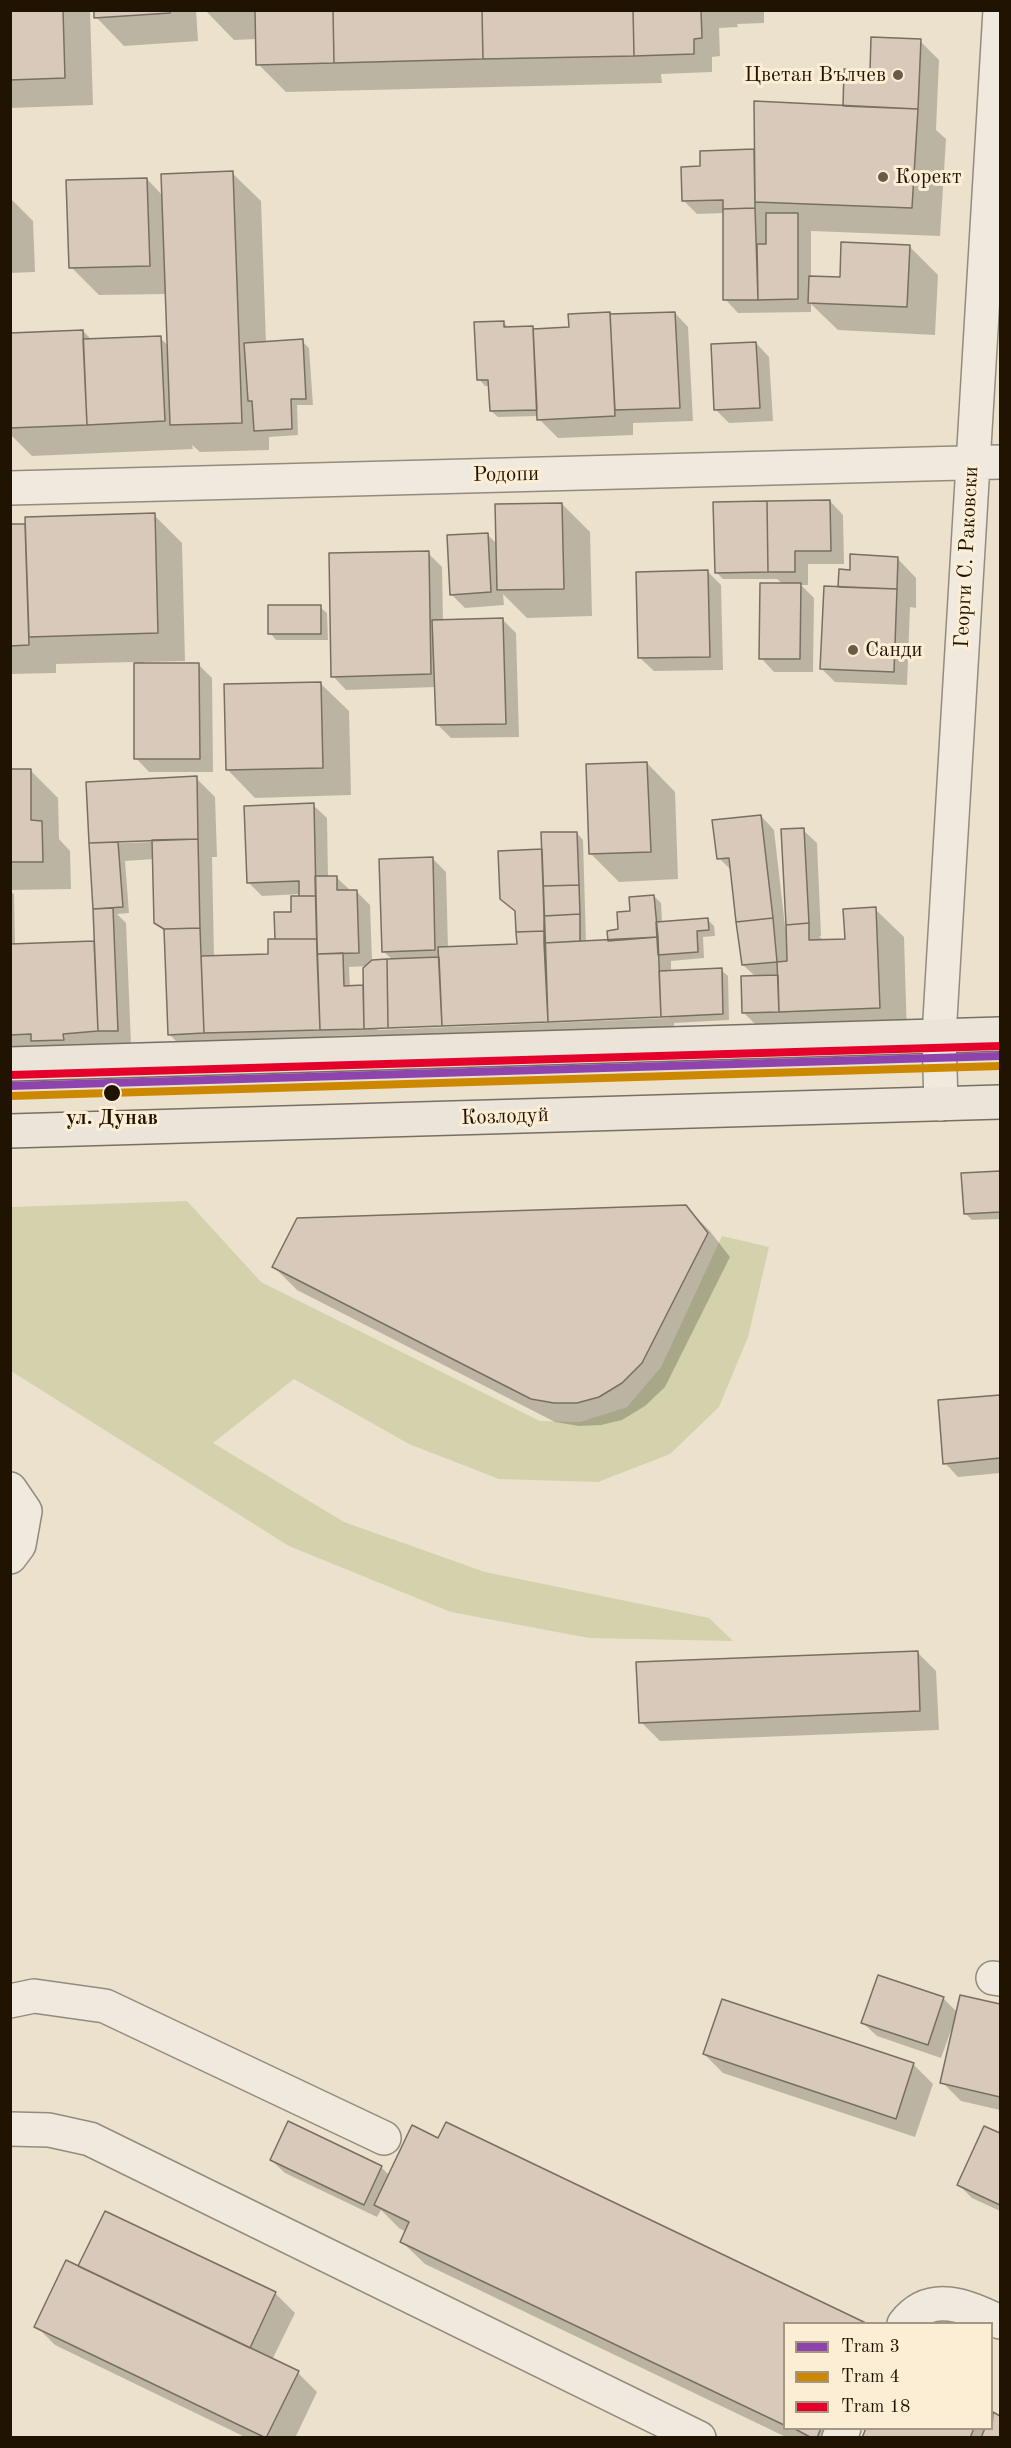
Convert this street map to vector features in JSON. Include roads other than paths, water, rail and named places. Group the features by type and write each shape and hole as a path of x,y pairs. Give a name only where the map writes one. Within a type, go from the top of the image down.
{"main road":[{"path":"10,1064 1000,1034"},
{"name":"Козлодуй","path":"10,1131 1000,1102"}],"street":[{"name":"Георги С. Раковски","path":"940,1104 939,1036 986,462 1000,10"},
{"name":"Родопи","path":"10,488 986,462"},
{"path":"10,1489 25,1511 19,1545 10,1557"},
{"path":"10,2001 34,1996 105,2006 384,2138"},
{"path":"10,2129 49,2130 90,2139 699,2438"},
{"path":"906,2322 916,2310 951,2303 1000,2322"}],"tram line":[{"name":"18","path":"10,1075 1000,1046"},
{"name":"3","path":"10,1086 1000,1056"},
{"name":"4","path":"10,1096 1000,1066"}],"place":[{"name":"Цветан Вълчев","path":"898,75"},
{"name":"Корект","path":"883,177"},
{"name":"Санди","path":"853,650"},
{"name":"ул. Дунав","path":"112,1093"}]}
